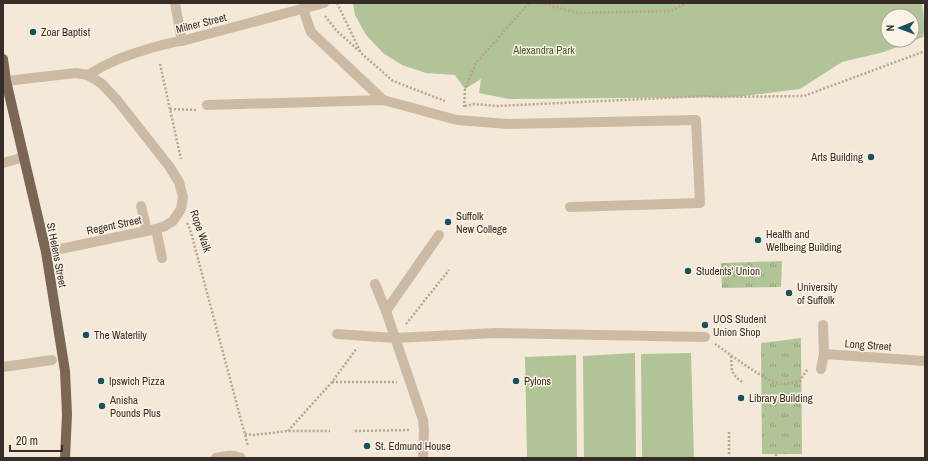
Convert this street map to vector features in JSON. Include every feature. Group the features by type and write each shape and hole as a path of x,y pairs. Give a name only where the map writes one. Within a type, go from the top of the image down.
{"main road":[{"name":"St Helens Street","path":"3,59 6,81 46,252 65,371 67,414 65,458"}],"street":[{"path":"174,3 182,42"},
{"name":"Milner Street","path":"88,75 100,67 117,59 171,42 182,42 320,4"},
{"path":"304,8 311,32 383,100"},
{"path":"6,81 76,73 88,75"},
{"name":"Rope Walk","path":"88,75 102,84 117,100 169,166 181,189 181,209"},
{"path":"207,105 383,100 457,120 508,124 696,120 700,203 570,207"},
{"path":"3,163 24,157"},
{"path":"140,206 162,258"},
{"name":"Regent Street","path":"46,252 165,226 173,221 181,209"},
{"path":"386,311 439,235"},
{"path":"375,284 386,311 423,420 423,458"},
{"path":"821,369 824,354 824,325"},
{"path":"337,334 395,338 496,333 705,337"},
{"name":"Long Street","path":"824,354 925,361"},
{"path":"3,367 52,360"},
{"path":"216,458 231,455 245,455"}],"path":[{"path":"337,3 361,53"},
{"path":"464,106 465,89 476,63 529,3"},
{"path":"541,3 576,13 671,11 686,3"},
{"path":"320,4 336,30 392,81 446,102"},
{"path":"458,105 464,106 474,104 498,106 705,96 804,96 925,51"},
{"path":"160,64 182,160"},
{"path":"170,109 205,110 207,105"},
{"name":"Rope Walk","path":"181,209 190,229 245,434 245,455"},
{"path":"395,338 449,270"},
{"path":"288,431 332,382 367,336"},
{"path":"705,337 764,378 773,382 789,384 800,381 806,371"},
{"path":"731,355 732,372 744,383"},
{"path":"332,382 410,382"},
{"path":"355,431 424,430"},
{"path":"245,434 288,431 330,431"},
{"path":"729,432 729,454"}],"green space":[{"name":"Alexandra Park","path":"353,3 922,3 925,27 923,37 920,38 920,8 880,8 880,48 894,48 842,62 800,89 736,97 509,99 479,93 481,79 465,89 455,75 426,73 402,65 383,53 366,35 355,15"},
{"path":"782,261 781,287 722,288 721,263"},
{"path":"801,338 802,454 762,454 761,343"},
{"path":"635,353 636,458 584,458 583,356"},
{"path":"691,353 694,458 642,458 641,354"},
{"path":"576,355 577,458 527,458 525,357"}],"place":[{"name":"Zoar Baptist","path":"33,32"},
{"name":"Arts Building","path":"871,157"},
{"name":"Suffolk New College","path":"448,222"},
{"name":"Health and Wellbeing Building","path":"758,240"},
{"name":"Students' Union","path":"688,271"},
{"name":"University of Suffolk","path":"789,293"},
{"name":"UOS Student Union Shop","path":"705,325"},
{"name":"The Waterlily","path":"86,335"},
{"name":"Ipswich Pizza","path":"101,381"},
{"name":"Pylons","path":"516,381"},
{"name":"Library Building","path":"741,398"},
{"name":"Anisha Pounds Plus","path":"102,406"},
{"name":"St. Edmund House","path":"367,446"}]}
